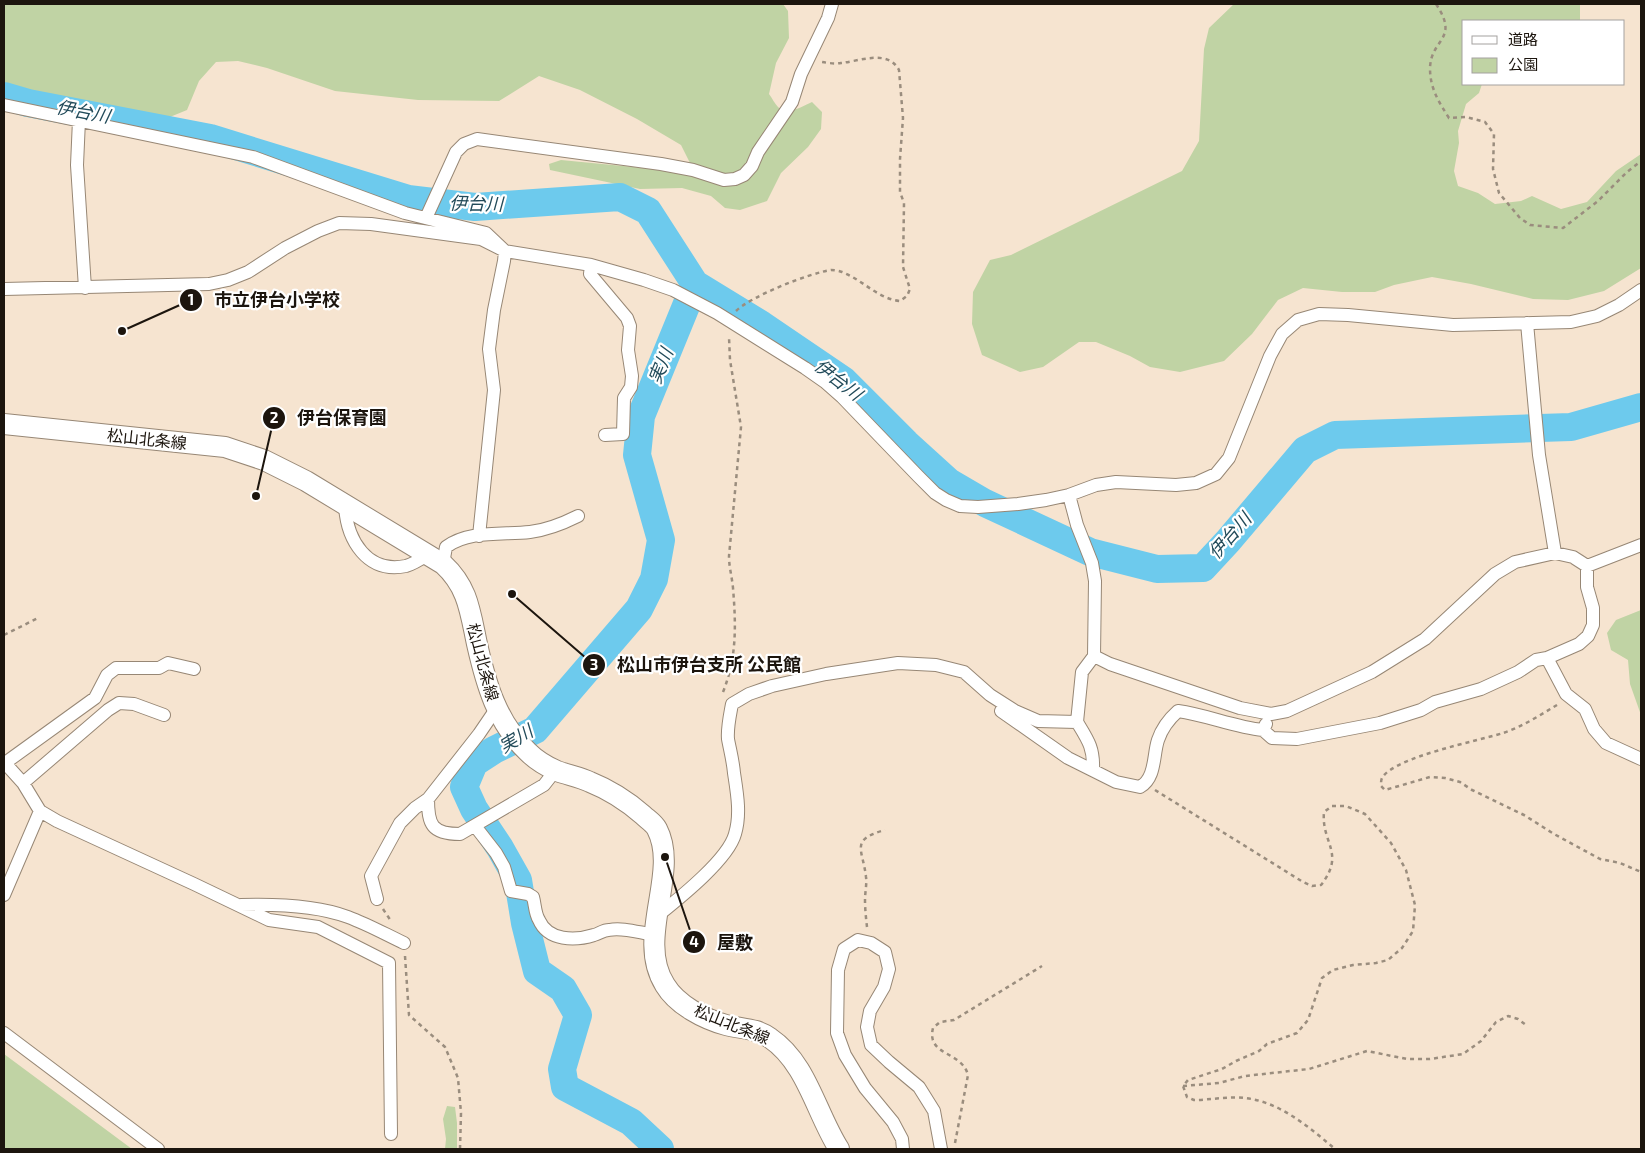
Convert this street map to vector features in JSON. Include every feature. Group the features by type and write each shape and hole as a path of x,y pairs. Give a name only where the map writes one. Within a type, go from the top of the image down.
{"main road":[{"name":"松山北条線","path":"4,424 224,447 264,460 306,481 435,559 455,575 464,592 488,688 496,709 507,727 528,752 555,770 589,781 614,793 656,827 663,847 663,869 656,926 656,968 665,986 682,1003 704,1016 727,1025 749,1028 769,1037 786,1051 799,1069 839,1149"}],"street":[{"path":"428,213 456,152 464,144 477,139 661,164 693,170 724,180 735,179 744,175 752,166 758,152 792,102 807,60 828,18 832,4"},
{"path":"4,105 254,157 405,213 428,213 486,232 505,251"},
{"path":"79,120 77,165 85,288"},
{"path":"4,289 210,284 228,280 248,272 285,248 318,230 339,223 371,224 481,239 505,251 591,265 673,290 730,321 826,382 918,476 946,500 960,506 978,508 1018,504 1069,495 1096,485 1116,482 1196,484 1216,474 1229,458 1270,356 1282,334 1298,320 1320,314 1348,314 1453,325 1571,322 1597,316 1619,305 1641,290"},
{"path":"479,536 494,390 489,349 505,251"},
{"path":"591,265 590,274 627,318 630,326 628,350 632,376 631,388 624,398 623,434 605,435"},
{"path":"1527,323 1539,455 1556,553"},
{"path":"1069,495 1077,525 1092,563 1095,582 1094,656 1082,672 1077,722 1091,746 1094,755 1093,770"},
{"path":"345,506 346,521 354,540 365,557 376,565 391,567 407,566 435,559 446,547 456,540 479,536 531,532 560,526 578,516"},
{"path":"1587,566 1641,545"},
{"path":"1094,656 1110,664 1240,708 1271,714 1286,711 1372,672 1425,639 1495,574 1515,562 1556,553 1574,557 1587,566"},
{"path":"990,694 996,706 1008,716 1068,758 1116,782 1140,787 1146,784 1150,778 1158,739 1168,720 1178,711 1191,712 1248,729 1263,730 1272,738 1297,739 1380,723 1421,710 1435,702 1481,690 1518,672 1536,660 1548,658 1578,644 1588,636 1593,625 1593,608 1586,587 1587,566"},
{"path":"1548,658 1566,694 1585,710 1594,729 1606,743 1641,759"},
{"path":"194,669 168,663 159,668 116,668 107,675 95,698 4,763 22,783 40,811 57,821 269,920 318,927 389,963 392,1134"},
{"path":"481,823 504,867 511,891 533,897 539,921 550,933 559,938 584,937 606,930 656,926 721,859 735,836 739,812 733,759 728,738 732,704 749,694 772,686 826,674 898,663 936,665 964,672 990,694 1015,711 1038,721 1077,722"},
{"path":"22,783 108,710 119,703 134,704 164,715"},
{"path":"377,899 370,876 400,823 428,799 480,734 496,709"},
{"path":"1263,730 1271,714"},
{"path":"428,799 430,823 436,830 446,834 460,834 544,785 555,770"},
{"path":"4,895 40,811"},
{"path":"239,905 269,904 318,910 346,916 404,943"},
{"path":"903,1149 902,1139 893,1122 865,1088 845,1055 838,1033 838,970 844,949 858,940 871,943 885,952 889,968 884,987 870,1011 867,1027 871,1045 919,1086 934,1111 941,1149"},
{"path":"4,1034 158,1149"}],"path":[{"path":"1436,4 1446,24 1442,41 1433,54 1430,68 1434,94 1449,118 1466,117 1485,122 1494,134 1492,169 1499,193 1520,218 1530,225 1563,228 1598,201 1641,161"},
{"path":"742,304 772,289 833,270 844,273 890,300 900,301 907,296 910,289 903,267 904,203 900,192 903,118 902,88 898,70 895,64 886,58 838,64 807,60"},
{"path":"723,693 734,659 733,585 729,556 741,427 730,360 730,321"},
{"path":"4,635 38,618"},
{"path":"1566,694 1558,705 1530,721 1505,732 1428,753 1408,761 1388,772 1382,778 1380,786 1385,790 1391,789 1430,777 1460,782 1524,814 1554,834 1600,859 1620,863 1641,872"},
{"path":"1146,784 1294,877 1312,886 1322,884 1328,876 1332,865 1333,853 1323,822 1324,812 1332,806 1346,806 1365,814 1391,843 1406,870 1415,905 1413,931 1402,948 1388,960 1333,970 1322,978 1308,1020 1297,1033 1266,1044 1258,1051 1222,1069 1188,1080 1183,1086"},
{"path":"864,942 867,927 866,877 860,856 862,843 868,835 885,830"},
{"path":"377,899 404,943 408,1015 445,1047 458,1078 461,1113 460,1149"},
{"path":"953,1149 968,1075 966,1068 961,1062 934,1045 931,1036 933,1028 940,1022 954,1020 1042,966"},
{"path":"1183,1086 1219,1083 1245,1076 1309,1069 1367,1051 1407,1059 1430,1059 1463,1054 1482,1041 1496,1022 1508,1016 1518,1019 1526,1025"},
{"path":"1183,1086 1187,1097 1194,1100 1244,1097 1269,1103 1285,1111 1336,1149"}],"green space":[{"path":"4,4 783,4 788,11 789,38 776,63 769,94 778,107 786,111 812,102 822,112 821,129 808,147 781,173 767,201 740,210 725,208 711,196 682,188 640,189 550,170 549,164 561,160 685,172 690,163 681,145 637,119 580,90 539,76 499,101 418,100 335,91 267,68 238,61 216,62 199,81 187,110 165,119 4,83"},
{"path":"1234,4 1580,4 1580,20 1462,20 1462,85 1482,85 1479,93 1466,104 1458,131 1459,143 1454,171 1458,186 1478,193 1495,204 1521,201 1532,196 1561,209 1587,202 1616,171 1641,154 1641,268 1604,291 1568,300 1533,299 1432,277 1394,285 1375,292 1342,292 1303,288 1278,300 1252,334 1224,361 1180,372 1150,367 1130,356 1096,342 1079,342 1043,367 1020,372 982,355 972,324 973,292 990,260 1011,255 1182,171 1199,141 1204,49 1209,28"},
{"path":"1641,610 1641,715 1630,684 1628,660 1611,650 1607,633 1616,620"},
{"path":"4,1054 132,1149 4,1149"},
{"path":"447,1106 455,1107 457,1149 445,1149 446,1139 443,1119"}],"waterway":[{"name":"伊台川","path":"4,96 28,103 210,138 408,199 475,207 620,197 648,211 695,284 762,325 843,380 906,443 949,482 985,503 1090,552 1157,569 1203,568 1305,450 1335,435 1571,427 1641,407"},
{"name":"実川","path":"660,1149 631,1122 565,1087 562,1069 578,1015 563,989 537,971 525,923 518,880 500,848 474,809 464,787 474,763 494,750 535,730 639,609 654,579 661,540 637,455 641,416 695,284"}],"place":[{"name":"市立伊台小学校","path":"122,331"},
{"name":"伊台保育園","path":"256,496"},
{"name":"松山市伊台支所 公民館","path":"512,594"},
{"name":"屋敷","path":"665,857"}]}
